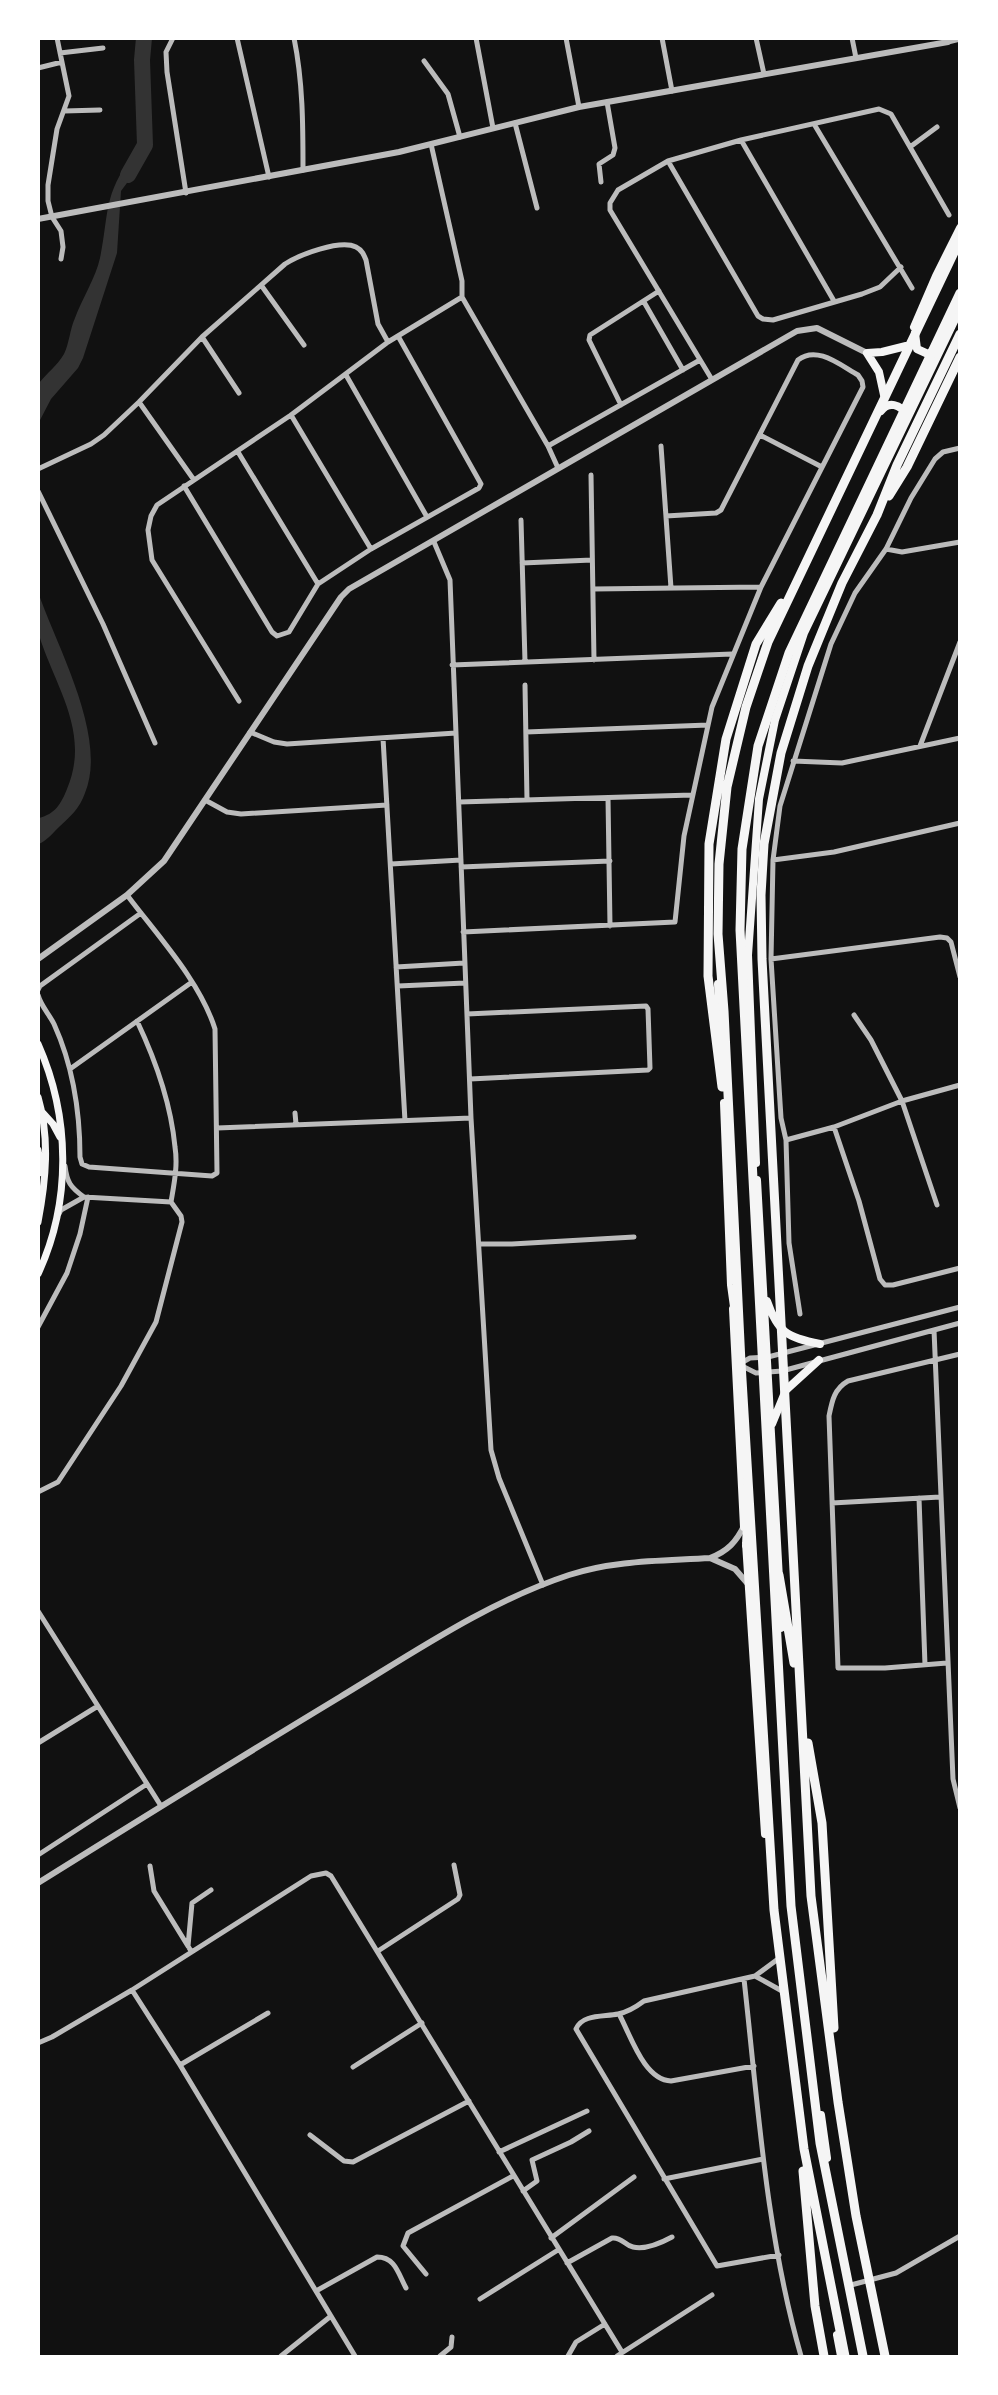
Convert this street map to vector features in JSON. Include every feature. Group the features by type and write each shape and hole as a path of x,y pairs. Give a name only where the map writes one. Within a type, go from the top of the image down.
{"highway":[{"path":"824,2357 816,2306 764,1817 744,1526 718,995 720,842 739,737 769,638 960,228"},
{"path":"843,2357 804,2149 774,1910 718,934 719,864 727,786 746,707 768,642 960,240"},
{"path":"865,2357 820,2143 791,1906 740,930 743,849 758,746 789,653 960,293"},
{"path":"865,2357 827,2159 795,1908 748,955 759,799 775,720 804,633 960,309"},
{"path":"915,325 917,349 928,354 942,345"},
{"path":"877,515 897,465 960,334"},
{"path":"867,352 882,352 906,346"},
{"path":"867,352 879,372 884,395"},
{"path":"885,2357 856,2216 811,1896 761,895 764,844 780,753 808,666 842,583 877,515 907,467 960,357"},
{"path":"865,434 885,406 891,404 899,407 905,412 906,420"},
{"path":"724,1098 708,976 709,844 726,739 756,644 806,563"},
{"path":"731,1285 747,1518 746,1546"},
{"path":"764,1291 774,1320 782,1330 791,1337 820,1344"},
{"path":"771,1428 786,1391 819,1360"},
{"path":"779,1575 822,1823 838,2102"},
{"path":"801,2146 843,2357"}],"main road":[{"path":"38,1044 56,1096 64,1156 56,1221 46,1258 38,1274"},
{"path":"38,1097 47,1145 45,1188 38,1222"},
{"path":"41,1112 53,1124 63,1143"},
{"path":"38,1150 45,1188"}],"street":[{"path":"57,38 69,96 57,129 48,185 52,217 61,231 61,259"},
{"path":"173,38 166,52 167,72 186,193"},
{"path":"237,38 268,177"},
{"path":"294,38 302,100 303,170"},
{"path":"476,38 493,128"},
{"path":"566,38 579,107"},
{"path":"662,38 673,90"},
{"path":"757,38 764,74"},
{"path":"852,38 856,58"},
{"path":"38,219 186,193 431,144 579,107 947,40 960,40"},
{"path":"60,53 103,48"},
{"path":"425,61 448,94 460,136"},
{"path":"38,68 62,62"},
{"path":"601,182 600,164 612,155 615,148 607,102"},
{"path":"711,378 610,210 612,198 618,190 668,161 741,140 879,109 886,110 949,215"},
{"path":"64,111 100,110"},
{"path":"515,123 537,208"},
{"path":"814,124 912,288"},
{"path":"909,147 937,127"},
{"path":"741,140 834,301"},
{"path":"431,144 462,281 462,297 558,468"},
{"path":"668,161 758,316 763,319 773,320 880,287 901,267"},
{"path":"38,469 91,444 139,402 202,337 295,257 345,245 355,246 362,252 378,324 388,342"},
{"path":"261,285 304,345"},
{"path":"621,405 589,340 590,335 659,292"},
{"path":"239,701 152,560 148,530 157,505 291,415 388,342 462,297"},
{"path":"644,302 683,370"},
{"path":"38,959 127,895 164,861 341,597 349,589 659,411 711,378 804,328 817,328 828,332 867,352"},
{"path":"184,486 274,635 282,635 292,629 318,584 479,488 479,480 398,336"},
{"path":"202,337 239,393"},
{"path":"463,932 675,922 684,836 708,725 732,654 761,587 863,387 858,375 817,353 798,360 719,512 666,516"},
{"path":"548,446 700,360"},
{"path":"346,375 427,517"},
{"path":"139,402 194,480"},
{"path":"291,415 371,550"},
{"path":"760,435 822,467"},
{"path":"661,446 671,588"},
{"path":"800,1314 789,1243 786,1140 781,1118 771,959 773,860 780,806 831,644 855,593 886,549 911,498 935,459 943,453 960,448"},
{"path":"238,452 318,584"},
{"path":"591,475 594,660"},
{"path":"38,491 103,624 155,743"},
{"path":"521,520 525,662"},
{"path":"434,542 450,580 471,1118 491,1450 499,1478 543,1586"},
{"path":"886,549 902,552 960,542"},
{"path":"522,563 593,560"},
{"path":"593,589 761,587"},
{"path":"920,746 959,645"},
{"path":"452,665 732,654"},
{"path":"525,685 527,800"},
{"path":"526,732 708,725"},
{"path":"250,732 274,742 287,744 456,733"},
{"path":"383,738 405,1121"},
{"path":"793,761 842,763 960,738"},
{"path":"458,802 692,794"},
{"path":"608,798 610,926"},
{"path":"205,800 227,812 242,814 387,804"},
{"path":"773,860 834,852 960,823"},
{"path":"391,864 610,862"},
{"path":"127,895 141,913 192,982 210,1014 215,1029 218,1139 217,1172 212,1176 89,1167 82,1164 80,1157 79,1109 69,1069 54,1023 38,993 40,986 141,913"},
{"path":"771,959 940,937 947,938 951,943 960,977"},
{"path":"396,967 464,963"},
{"path":"69,1069 192,982"},
{"path":"398,986 465,983"},
{"path":"467,1014 646,1006 648,1009 648,1070 470,1079"},
{"path":"854,1015 871,1040 902,1101 937,1205"},
{"path":"38,1492 58,1482 121,1386 156,1322 182,1222 172,1202 176,1148 169,1113 137,1021"},
{"path":"786,1140 834,1127 902,1101 960,1085"},
{"path":"295,1112 296,1124"},
{"path":"217,1128 471,1118"},
{"path":"834,1127 859,1201 880,1279 885,1285 960,1268"},
{"path":"64,1156 67,1180 71,1188 86,1197 172,1202"},
{"path":"56,1221 61,1210 86,1197"},
{"path":"38,1328 67,1273 80,1234 86,1197"},
{"path":"479,1244 634,1237"},
{"path":"738,1365 750,1358 768,1357 960,1307"},
{"path":"738,1365 756,1373 768,1373 960,1323"},
{"path":"933,1330 947,1663 960,1808"},
{"path":"947,1663 885,1668 838,1668 829,1416 834,1394 839,1386 848,1381 960,1354"},
{"path":"832,1503 940,1497"},
{"path":"919,1498 925,1665"},
{"path":"38,1883 459,1626 543,1586 601,1566 710,1558 724,1553 732,1546 744,1526"},
{"path":"710,1558 735,1569 742,1575 750,1590"},
{"path":"38,1611 161,1806"},
{"path":"38,1744 98,1706"},
{"path":"38,1855 147,1784"},
{"path":"378,1951 458,1899 460,1895 454,1865"},
{"path":"150,1866 154,1891 190,1949"},
{"path":"38,2043 132,1990 190,1949 311,1876 326,1873 335,1880 605,2324 620,2354 712,2295"},
{"path":"190,1949 192,1903 211,1891"},
{"path":"778,1959 755,1976 644,2001 619,2014 586,2019 578,2024 576,2029 717,2266 779,2255"},
{"path":"755,1976 782,1991"},
{"path":"744,1979 763,2159 790,2319 801,2357"},
{"path":"132,1990 355,2357"},
{"path":"180,2065 268,2013"},
{"path":"619,2014 648,2070 664,2081 754,2066"},
{"path":"353,2067 422,2023"},
{"path":"310,2135 344,2161 353,2162 469,2101"},
{"path":"499,2152 587,2111"},
{"path":"523,2191 538,2179 532,2160 589,2131"},
{"path":"664,2179 763,2159"},
{"path":"426,2274 403,2246 408,2233 513,2176"},
{"path":"551,2238 634,2177"},
{"path":"851,2285 896,2273 960,2236"},
{"path":"567,2263 612,2238 619,2237 633,2247 660,2244 672,2237"},
{"path":"480,2299 558,2250"},
{"path":"316,2291 377,2258 387,2257 392,2261 406,2288"},
{"path":"281,2357 331,2316"},
{"path":"568,2357 576,2342 605,2324"},
{"path":"440,2357 451,2347 452,2337"}],"shaded area":[{"path":"133,156 141,164 121,191 117,253 83,358 78,368 51,399 39,422 39,383 66,350 73,322 98,265 116,182"},
{"path":"38,592 77,692 90,746 90,771 83,798 71,816 39,844 39,818 57,808 62,799 73,768 75,748 68,710 39,635"}],"waterway":[{"path":"128,175 145,145 142,60 144,38"}]}
